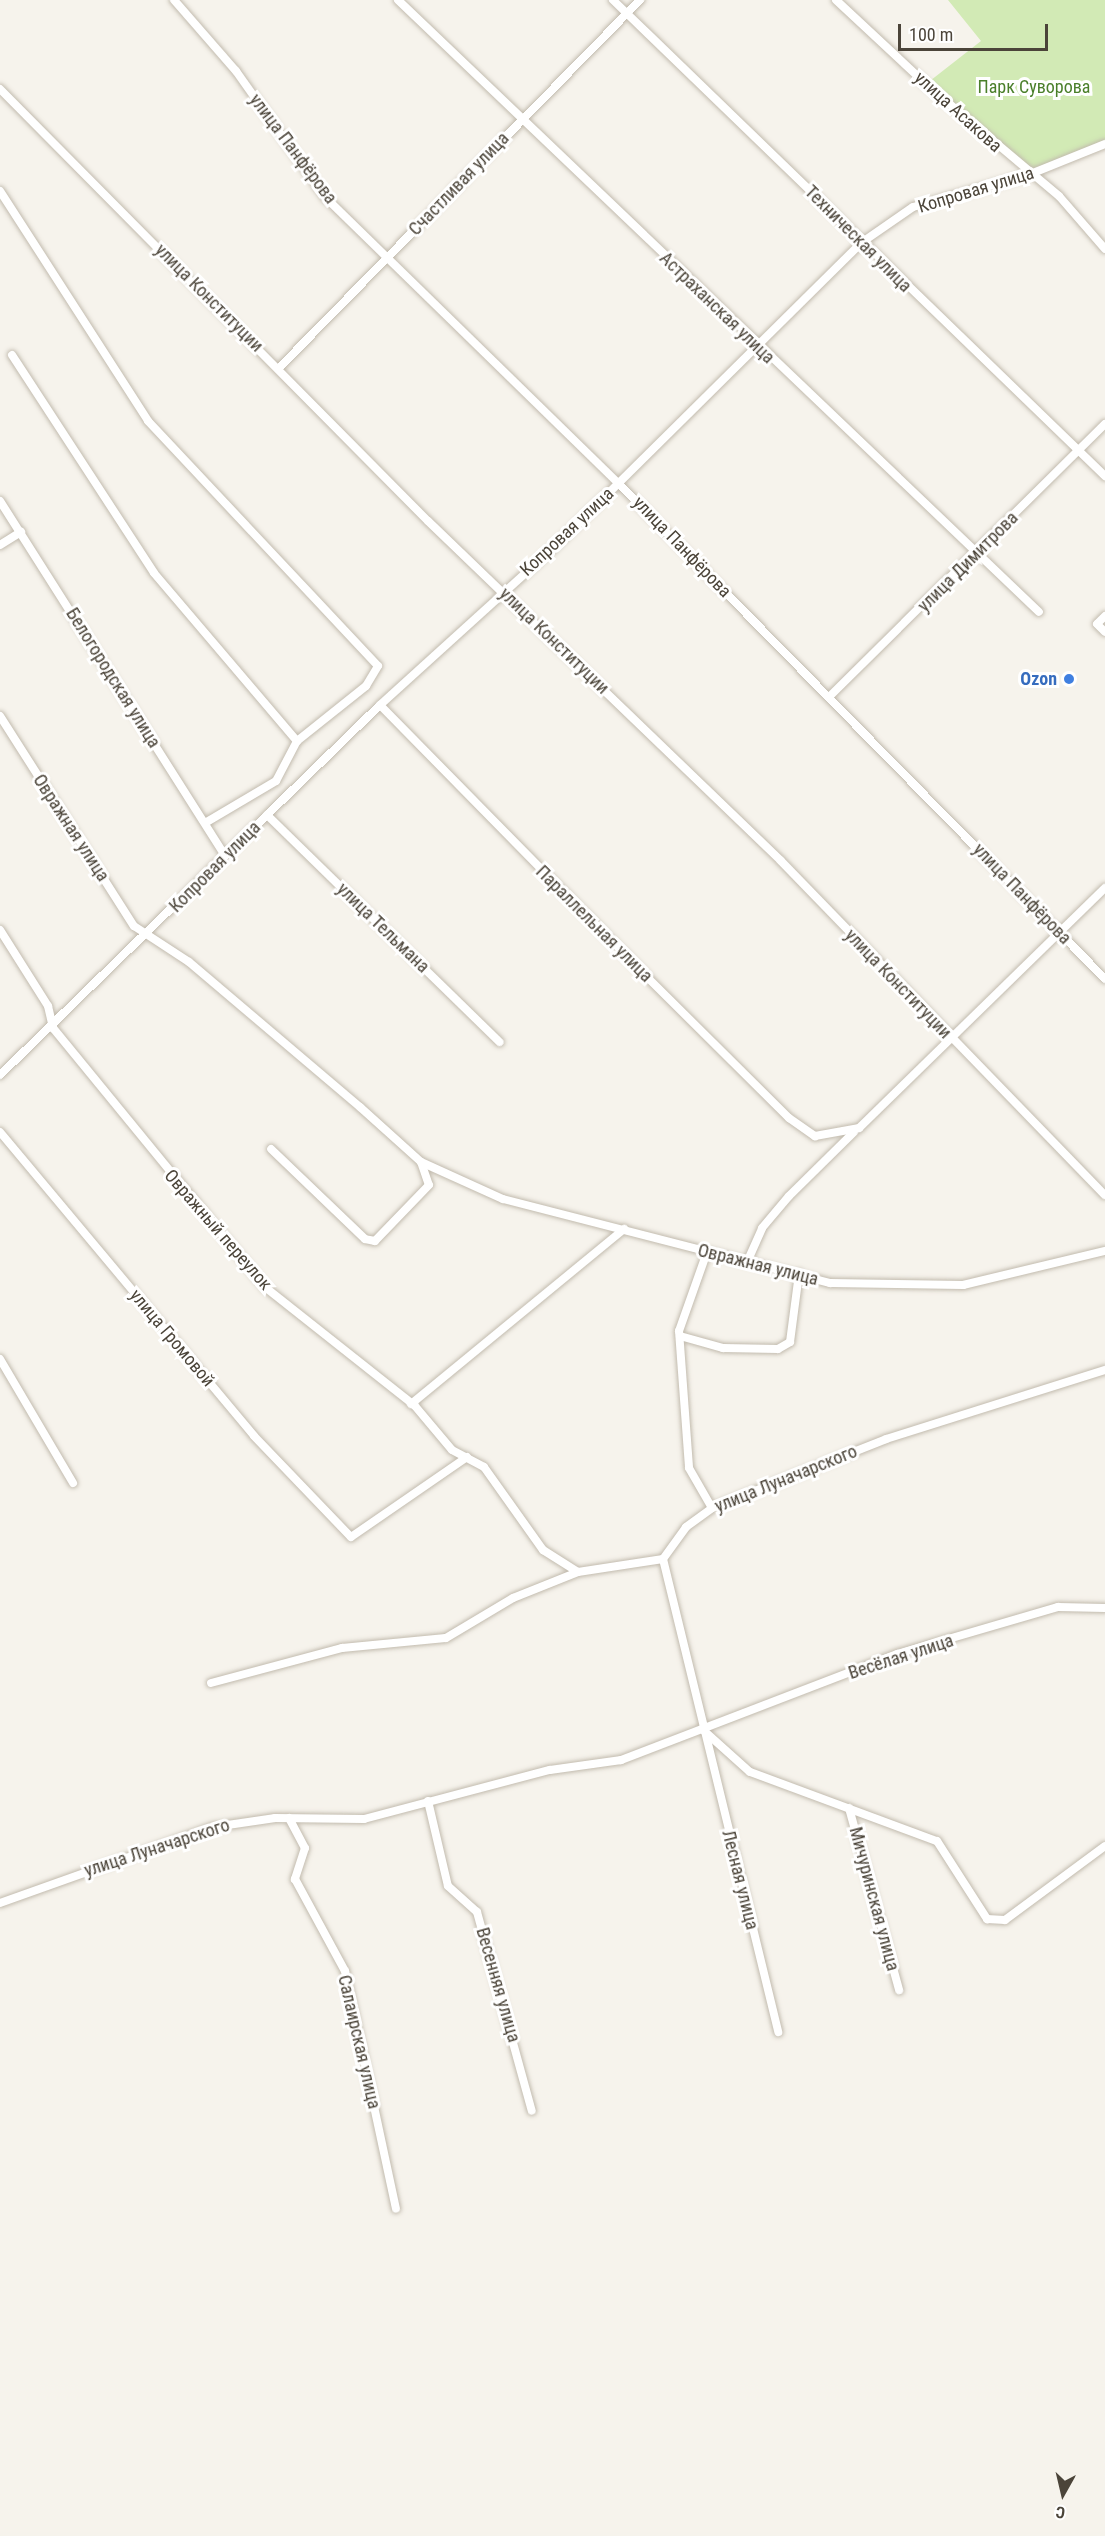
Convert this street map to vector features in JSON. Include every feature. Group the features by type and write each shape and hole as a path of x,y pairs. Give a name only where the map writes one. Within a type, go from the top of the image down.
{"street":[{"name":"улица Панфёрова","path":"174,0 236,71 326,198 618,483 1105,980"},
{"name":"Астраханская улица","path":"398,0 758,347 1040,612"},
{"name":"Техническая улица","path":"613,0 861,243 1105,476"},
{"name":"Счастливая улица","path":"279,368 640,0"},
{"name":"улица Асакова","path":"836,0 1029,175 1059,196 1105,249"},
{"name":"улица Конституции","path":"0,89 503,591 781,861 953,1041 1105,1195"},
{"name":"Копровая улица","path":"0,1075 146,937 225,855 380,705 618,483 861,243 913,207 1029,175 1105,144"},
{"path":"0,191 148,421 378,666 366,686 297,741 276,781 205,823"},
{"path":"12,355 154,573 297,741"},
{"name":"улица Димитрова","path":"829,697 979,554 1077,450 1105,424"},
{"name":"Белогородская улица","path":"0,501 225,855"},
{"path":"0,545 21,532"},
{"path":"1105,616 1097,624 1105,632"},
{"name":"Параллельная улица","path":"380,705 789,1118 814,1136 859,1128"},
{"name":"Овражная улица","path":"0,716 146,937 189,962 421,1161 503,1199 706,1252 867,1287 963,1285 1105,1251"},
{"name":"улица Тельмана","path":"267,815 500,1042"},
{"path":"748,1260 762,1228 782,1204 859,1128 953,1041 1105,888"},
{"path":"0,930 48,1006 52,1028"},
{"name":"Овражный переулок","path":"52,1028 265,1287 413,1405 452,1450 467,1457 500,1487 543,1550 578,1572"},
{"name":"улица Громовой","path":"0,1132 254,1436 351,1537 467,1457"},
{"path":"271,1149 365,1239 375,1241 429,1185 421,1161"},
{"path":"413,1405 624,1229"},
{"path":"706,1252 680,1336 689,1468 712,1508"},
{"path":"680,1336 723,1348 778,1349 789,1341 799,1274"},
{"path":"0,1359 73,1483"},
{"name":"улица Луначарского","path":"663,1559 686,1527 712,1508 886,1439 1105,1370"},
{"path":"211,1683 342,1647 446,1638 513,1598 578,1572 663,1559"},
{"name":"Лесная улица","path":"663,1559 702,1729 777,2032"},
{"name":"Весёлая улица","path":"702,1729 897,1654 990,1626 1058,1607 1105,1608"},
{"path":"702,1729 750,1772 937,1841 987,1919 1005,1920 1105,1846"},
{"name":"улица Луначарского","path":"0,1903 214,1827 289,1818 364,1819 550,1770 621,1760 702,1729"},
{"name":"Весенняя улица","path":"428,1801 447,1886 477,1912 532,2111"},
{"name":"Мичуринская улица","path":"849,1808 899,1990"},
{"name":"Салаирская улица","path":"289,1818 305,1848 295,1880 345,1971 396,2209"}],"green space":[{"name":"Парк Суворова","path":"948,0 1105,0 1105,144 1028,175 926,84 981,41"}],"place":[{"name":"Ozon","path":"1069,679"}]}
